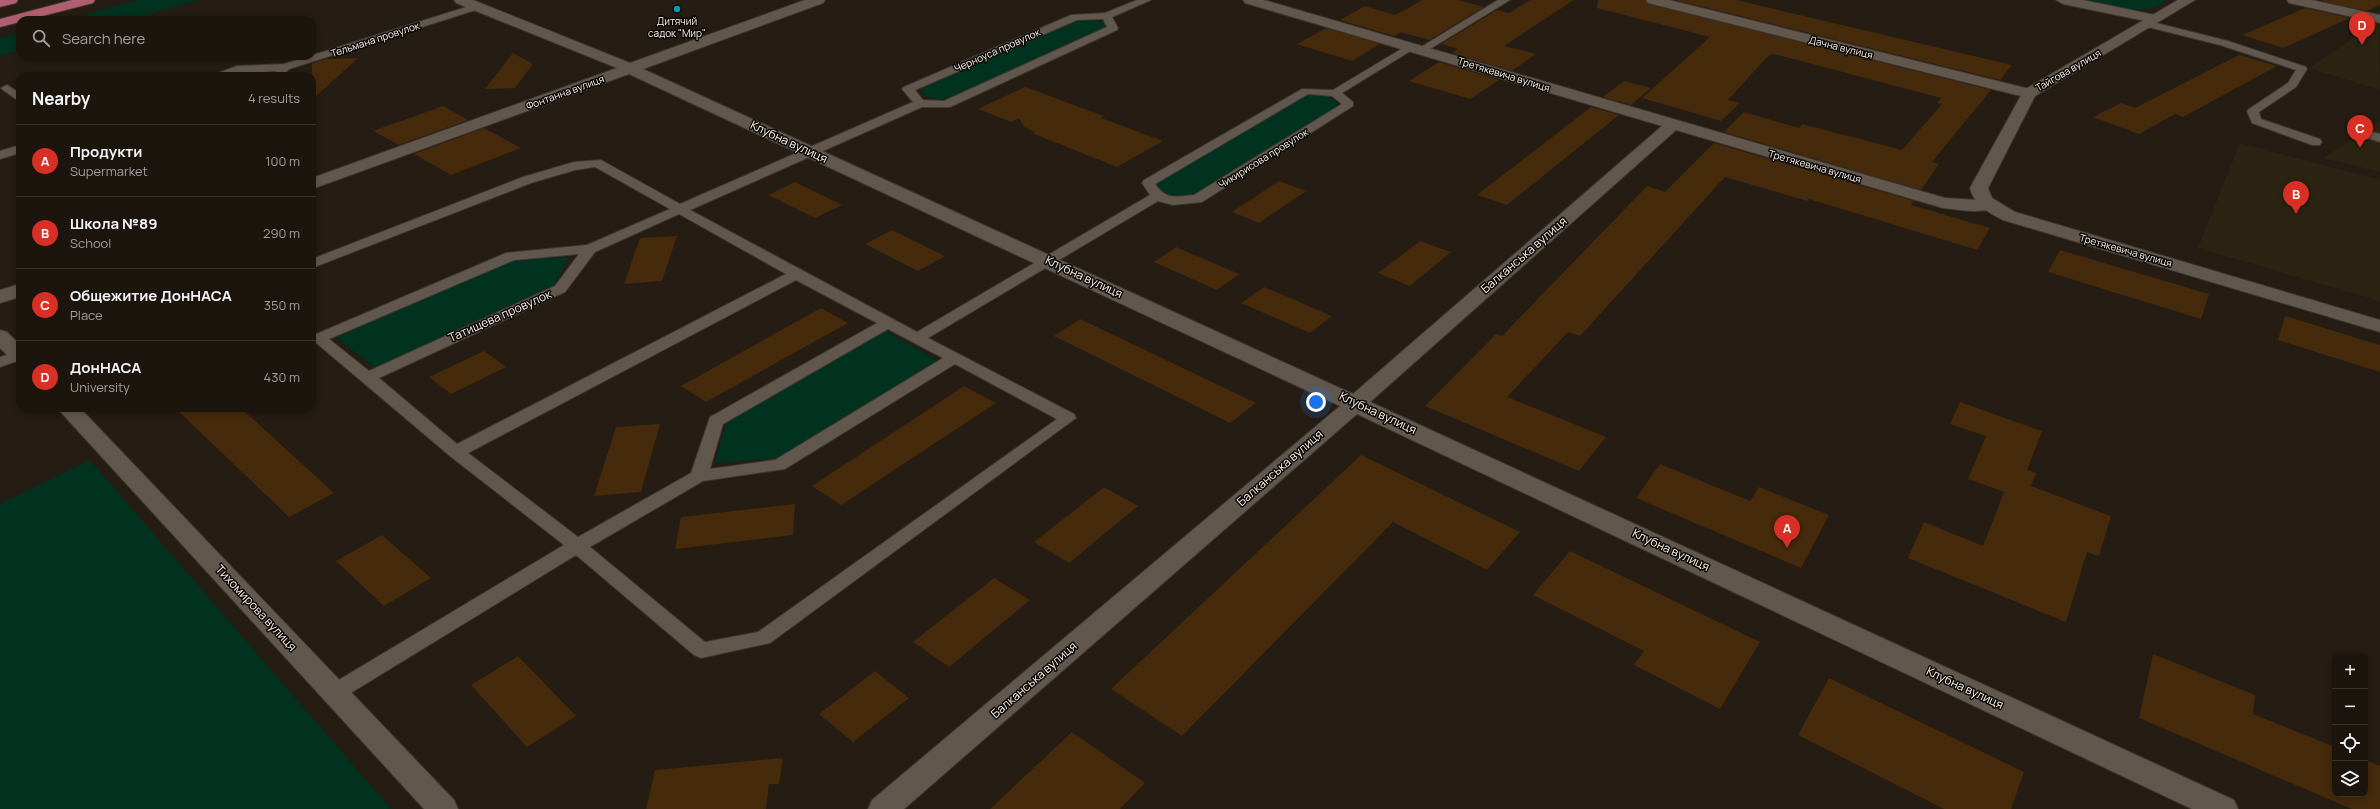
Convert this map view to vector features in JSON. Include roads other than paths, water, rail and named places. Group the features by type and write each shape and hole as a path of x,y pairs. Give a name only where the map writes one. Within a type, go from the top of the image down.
{"main road":[{"path":"0,3 10,0"},
{"path":"39,16 86,0"},
{"path":"26,16 86,0"},
{"path":"0,23 16,19"},
{"path":"0,29 16,23"}],"street":[{"name":"Фонтанна вулиця","path":"316,183 818,0"},
{"name":"Третякевича вулиця","path":"1250,0 1943,203 1968,206 1988,205 2009,216 2380,326"},
{"name":"Дачна вулиця","path":"1653,0 2030,93"},
{"path":"2063,0 2151,21"},
{"name":"Тайгова вулиця","path":"1988,205 1980,196 1979,188 2030,93 2188,0"},
{"path":"2294,0 2380,19"},
{"name":"Клубна вулиця","path":"468,3 629,68 812,152 1356,403 2223,809"},
{"name":"Балканська вулиця","path":"884,809 1356,403 1673,124"},
{"path":"0,297 16,291"},
{"path":"0,336 13,358"},
{"name":"Тихомирова вулиця","path":"72,412 443,809"}],"lane":[{"name":"Черноуса провулок","path":"920,103 908,89 1075,17 1106,16 1146,0"},
{"path":"917,338 1157,196 1148,183 1306,91 1335,93 1505,0"},
{"name":"Тельмана провулок","path":"316,56 468,3"},
{"path":"812,152 920,103 946,105 1113,28 1106,16"},
{"path":"2151,21 2224,42 2302,69 2292,85 2253,111 2256,121 2316,142"},
{"name":"Тельмана провулок","path":"228,72 237,69 285,67 305,60"},
{"path":"281,72 285,67"},
{"path":"7,88 16,96"},
{"name":"Чикирисова провулок","path":"1157,196 1173,201 1197,199 1349,104 1335,93"},
{"path":"2361,133 2380,138"},
{"path":"0,155 16,150"},
{"name":"Татищева провулок","path":"368,377 560,289 590,249 812,152"},
{"path":"316,262 527,180 574,166 597,163 796,274 1068,418 763,638 701,650 577,546 456,452 368,377 319,338 511,256 590,249"},
{"path":"456,452 796,274"},
{"path":"698,476 716,421 887,323"},
{"path":"334,693 577,546 698,476 779,465 954,358"}],"place":[{"name":"Дитячий садок \"Мир\"","path":"677,9"},
{"name":"ДонНАСА","path":"2362,45"},
{"name":"Общежитие ДонНАСА","path":"2360,148"},
{"name":"Школа №89","path":"2296,214"},
{"name":"Продукти","path":"1787,548"}]}
